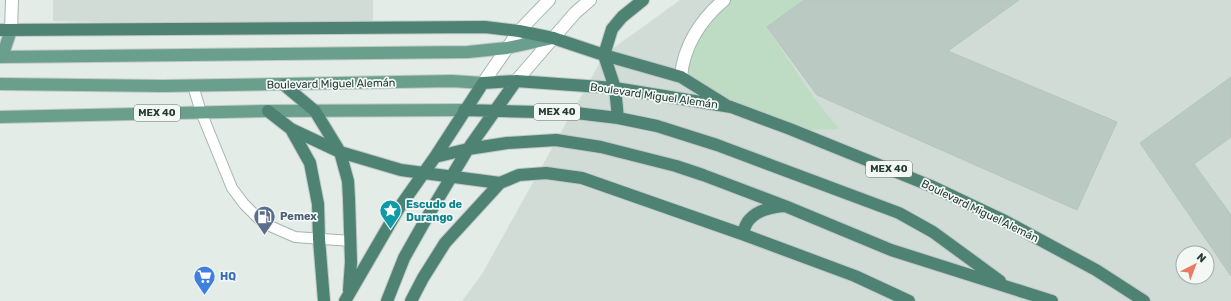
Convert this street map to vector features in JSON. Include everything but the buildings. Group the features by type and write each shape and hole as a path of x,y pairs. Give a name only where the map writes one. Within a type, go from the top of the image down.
{"highway":[{"path":"618,118 614,88 604,55 612,29 622,17 643,0"},
{"path":"6,30 485,28 519,31 553,38 604,55 681,77 731,107"},
{"path":"387,301 404,258 468,149 516,81"},
{"name":"Boulevard Miguel Alemán","path":"483,83 516,81 614,88 731,107 790,129 931,186 1004,221 1096,270 1144,301"},
{"path":"348,298 399,208 435,157 464,110 483,83"},
{"path":"284,85 315,111 340,152 348,181 351,241 348,298"},
{"name":"MEX 40","path":"464,110 576,113 618,118 657,126 717,145 899,214 933,232 1026,301"},
{"path":"268,111 291,129 340,152 401,170 500,183"},
{"path":"291,129 310,163 318,204 324,301"},
{"path":"435,157 468,149 507,143 556,140 601,147 676,166 785,206 891,250 1052,301"},
{"path":"411,301 423,278 445,243 500,183 519,175 540,173 582,178 742,234 855,276 909,301"},
{"path":"742,234 749,220 758,212 772,207 785,206"}],"main road":[{"path":"12,0 1,57 445,53 507,48 553,38"},
{"path":"483,83 519,31 549,0"},
{"path":"516,81 575,13 590,0"},
{"path":"681,77 681,69 690,41 696,30 710,13 724,0"},
{"name":"Boulevard Miguel Alemán","path":"0,84 193,86 452,81 483,83"},
{"name":"MEX 40","path":"0,117 201,112 464,110"}],"lane":[{"path":"193,86 201,112 232,188 244,204 263,223 295,237 351,241"}],"shaded area":[{"path":"53,0 373,0 373,28 53,21"},
{"path":"680,0 1231,0 1231,301 462,301 482,274 604,55"}],"green space":[{"path":"727,0 803,0 767,28 814,98 839,129 802,130 732,104 686,76 694,41"}],"place":[{"name":"Escudo de Durango","path":"391,230"},
{"name":"Pemex","path":"264,236"},
{"name":"HQ","path":"204,296"}]}
